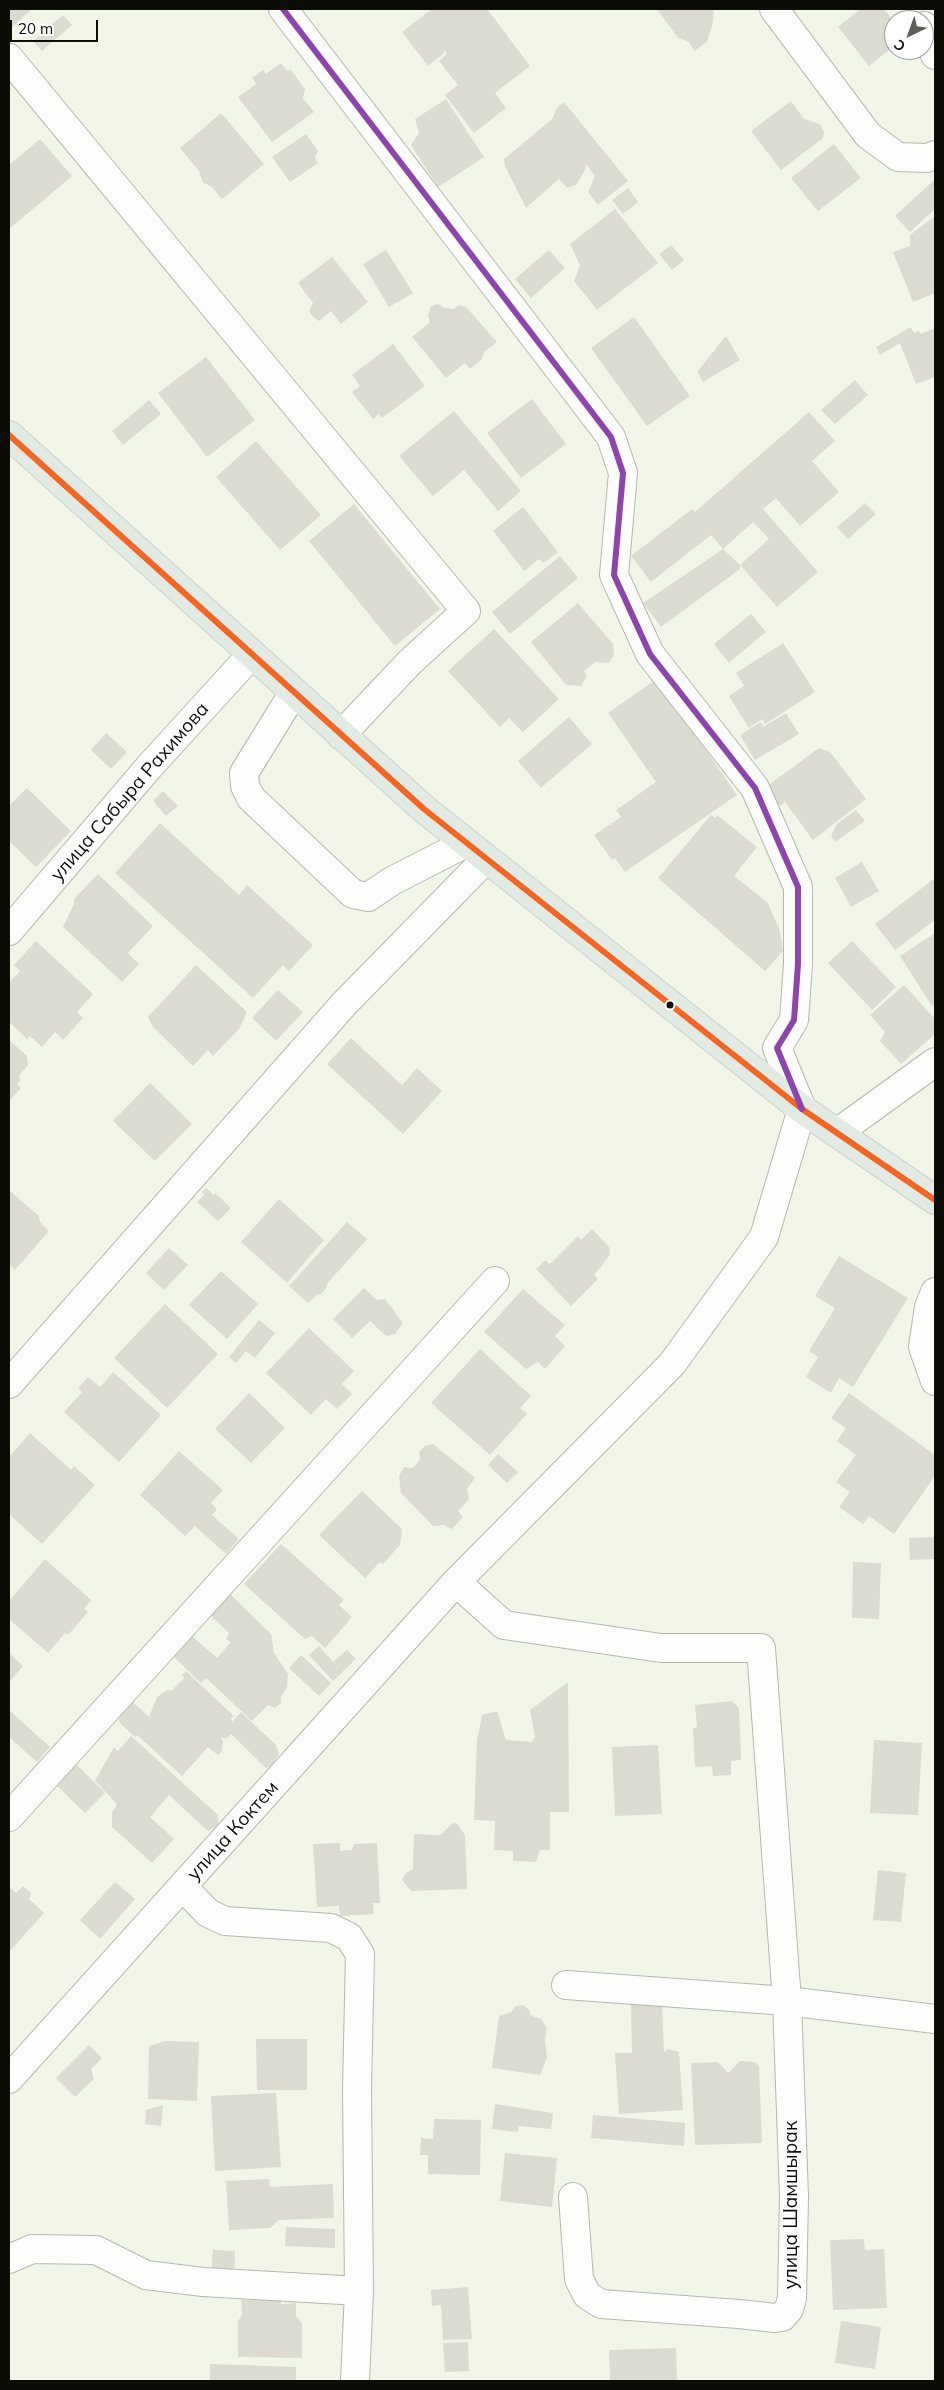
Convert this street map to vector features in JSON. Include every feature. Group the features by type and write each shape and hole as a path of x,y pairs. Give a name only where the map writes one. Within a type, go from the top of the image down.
{"main road":[{"path":"9,435 424,809 802,1109 935,1200"}],"street":[{"path":"283,9 611,437 623,473 614,575 650,654 755,788 798,887 798,964 794,1020 777,1048 802,1109"},
{"path":"774,9 868,135 898,157 927,158 935,155"},
{"path":"9,58 466,611 410,662 341,735"},
{"name":"улица Сабыра Рахимова","path":"9,931 149,767 252,654"},
{"path":"294,692 244,773 245,786 251,798 352,894 368,897 392,881 476,851"},
{"path":"9,1384 344,1004 476,851"},
{"path":"837,1133 935,1062"},
{"name":"улица Коктем","path":"9,2079 456,1582 672,1364 764,1237 802,1109"},
{"path":"9,1817 495,1281"},
{"path":"935,1292 929,1307 923,1347 935,1381"},
{"path":"456,1582 504,1625 662,1648 761,1648 787,2001"},
{"path":"183,1887 208,1912 225,1921 331,1928 348,1937 360,1954 356,2089 359,2291 355,2381"},
{"path":"566,1985 787,2001 935,2019"},
{"name":"улица Шамшырак","path":"573,2197 579,2279 586,2295 601,2304 782,2317 789,2309 792,2298 794,2206 787,2001"},
{"path":"9,2259 32,2249 96,2250 146,2275 203,2282 359,2291"}],"building":[{"path":"9,9 32,9 9,30"},
{"path":"432,9 487,9 530,66 495,93 506,108 474,133 445,95 458,85 439,61 447,54 444,50 443,54 428,66 402,32"},
{"path":"657,9 714,9 713,22 707,42 694,51 689,42 678,38"},
{"path":"860,9 884,9 884,54 869,66 838,27"},
{"path":"63,15 72,25 42,51 33,41"},
{"path":"281,63 287,71 290,69 305,89 303,98 314,112 272,142 238,97 256,84 252,78 263,70 266,74"},
{"path":"446,99 484,157 438,187 411,145 419,133 415,119"},
{"path":"791,101 804,119 820,124 824,132 823,138 781,170 751,131"},
{"path":"564,102 628,181 598,205 588,192 595,176 586,164 585,170 576,185 567,188 559,179 526,208 505,166 504,159 552,119 557,108"},
{"path":"221,113 264,164 222,199 211,186 203,183 199,171 180,148"},
{"path":"306,134 318,151 315,158 318,163 290,182 272,157"},
{"path":"40,139 72,176 9,229 9,165"},
{"path":"834,144 861,178 818,211 791,178"},
{"path":"935,179 935,209 910,232 895,216"},
{"path":"628,188 638,202 623,214 612,200"},
{"path":"615,209 658,263 597,310 574,281 580,265 570,244"},
{"path":"935,216 935,293 913,302 893,252 910,246 910,235"},
{"path":"671,245 684,260 672,270 659,254"},
{"path":"386,250 413,293 389,307 363,264"},
{"path":"549,250 565,268 531,298 515,279"},
{"path":"332,257 368,302 341,324 331,311 319,321 313,317 309,311 313,303 298,283"},
{"path":"438,304 445,308 454,309 459,305 466,307 497,342 484,352 482,359 470,369 465,363 446,378 412,337 430,322 428,315 431,306"},
{"path":"634,317 690,396 647,426 591,348"},
{"path":"911,327 914,333 919,331 921,334 935,328 935,377 916,384 900,343 880,355 876,347"},
{"path":"726,336 740,360 703,382 697,372"},
{"path":"393,344 425,386 382,418 379,414 373,419 352,392 360,386 352,375"},
{"path":"206,357 255,420 207,457 158,393"},
{"path":"855,380 868,395 835,424 821,410"},
{"path":"532,399 566,444 521,478 487,433"},
{"path":"149,400 161,414 123,445 112,431"},
{"path":"454,411 521,491 498,511 464,470 433,496 399,456"},
{"path":"809,412 835,441 812,461 839,492 800,526 776,498 763,509 818,572 777,607 740,565 769,539 753,522 723,549 711,535 651,582 631,556 692,509 695,512"},
{"path":"256,441 321,515 280,550 216,477"},
{"path":"865,503 876,514 848,539 837,527"},
{"path":"354,504 440,609 395,646 309,541"},
{"path":"523,507 558,552 543,563 539,559 524,571 493,531"},
{"path":"723,549 740,565 740,569 661,627 643,603"},
{"path":"560,556 578,578 510,634 492,612"},
{"path":"578,603 613,644 614,654 609,663 595,662 584,671 587,676 581,686 566,685 531,642"},
{"path":"751,614 766,632 729,663 714,644"},
{"path":"494,629 559,699 523,732 509,718 500,727 448,671"},
{"path":"783,643 815,692 765,724 762,719 749,728 729,696 744,686 736,673"},
{"path":"657,679 737,795 625,872 615,858 612,860 594,835 621,817 616,810 656,782 608,713"},
{"path":"786,713 799,734 755,760 740,735 761,722 763,727"},
{"path":"569,717 592,744 541,788 518,761"},
{"path":"106,733 127,752 111,769 91,750"},
{"path":"819,748 830,752 866,799 813,840 785,802 780,806 766,787"},
{"path":"27,788 71,831 36,867 9,841 9,806"},
{"path":"163,791 178,806 166,816 153,801"},
{"path":"856,810 865,821 835,842 831,835 837,824"},
{"path":"711,815 716,818 717,815 757,847 734,876 768,903 780,931 783,951 765,971 658,878"},
{"path":"160,823 239,895 247,885 313,945 289,971 283,965 253,998 115,873"},
{"path":"862,862 879,891 851,907 835,878"},
{"path":"98,874 153,926 128,953 139,964 122,982 63,927 74,904 74,899"},
{"path":"935,878 935,920 895,950 875,924"},
{"path":"935,933 935,1004 932,1006 900,956"},
{"path":"36,941 93,994 77,1012 83,1018 63,1040 55,1032 42,1047 30,1036 27,1039 9,1022 9,983 20,971 14,965"},
{"path":"852,941 896,987 872,1010 828,963"},
{"path":"196,965 247,1012 239,1029 213,1056 208,1050 193,1066 153,1027 148,1017"},
{"path":"904,985 935,1019 935,1034 901,1064 880,1041 885,1032 870,1015"},
{"path":"278,990 303,1012 276,1041 252,1018"},
{"path":"351,1038 402,1085 417,1068 442,1091 403,1134 327,1064"},
{"path":"9,1040 27,1056 28,1065 18,1077 21,1080 17,1084 21,1088 9,1102"},
{"path":"150,1083 192,1124 155,1161 113,1121"},
{"path":"206,1188 214,1195 215,1193 231,1208 218,1221 197,1202 204,1195 202,1192"},
{"path":"9,1190 39,1216 40,1222 49,1231 15,1270 9,1264"},
{"path":"279,1199 324,1240 287,1283 241,1242"},
{"path":"347,1222 367,1239 326,1285 327,1287 320,1295 318,1294 308,1303 289,1286"},
{"path":"592,1229 609,1247 610,1255 594,1275 598,1279 571,1306 536,1269 545,1260 550,1264 578,1236 581,1240"},
{"path":"169,1248 188,1265 164,1290 146,1273"},
{"path":"839,1256 908,1298 853,1387 839,1378 831,1393 806,1377 818,1357 809,1351 835,1308 815,1296"},
{"path":"221,1271 258,1304 227,1339 189,1305"},
{"path":"364,1288 377,1300 385,1299 403,1323 395,1334 386,1336 370,1321 352,1338 333,1319"},
{"path":"523,1289 565,1325 555,1336 565,1346 545,1369 538,1362 526,1369 484,1332"},
{"path":"165,1304 218,1354 167,1408 114,1358"},
{"path":"259,1320 275,1333 255,1358 246,1351 236,1363 229,1357"},
{"path":"309,1328 354,1371 342,1384 352,1394 337,1409 326,1399 311,1415 266,1373"},
{"path":"480,1349 531,1396 520,1408 527,1414 490,1455 431,1403"},
{"path":"113,1372 161,1415 119,1462 64,1412 82,1392 78,1388 88,1377 100,1387"},
{"path":"249,1393 285,1428 251,1463 215,1429"},
{"path":"849,1393 935,1455 935,1476 894,1534 869,1516 863,1524 839,1507 850,1492 836,1482 856,1455 837,1441 846,1428 831,1418"},
{"path":"30,1433 71,1470 74,1466 95,1485 42,1544 9,1514 9,1457"},
{"path":"433,1444 475,1478 467,1489 469,1499 458,1511 463,1517 452,1529 444,1525 433,1526 401,1493 399,1476 404,1467 413,1468 420,1459 419,1452 425,1446"},
{"path":"179,1451 223,1490 211,1503 217,1509 212,1515 239,1539 226,1554 195,1526 185,1536 140,1495"},
{"path":"498,1454 518,1472 507,1483 488,1465"},
{"path":"362,1491 402,1529 400,1545 383,1564 380,1562 365,1578 319,1535"},
{"path":"935,1537 935,1559 910,1560 909,1538"},
{"path":"281,1544 344,1600 339,1605 352,1617 325,1648 312,1636 305,1639 244,1584"},
{"path":"45,1559 91,1600 84,1609 88,1612 68,1635 65,1633 48,1653 9,1619 9,1601"},
{"path":"853,1562 881,1563 879,1619 852,1618"},
{"path":"229,1593 271,1634 274,1653 288,1674 287,1687 281,1697 281,1703 275,1708 268,1705 252,1721 206,1678 201,1683 173,1656 190,1634 217,1658 231,1642 226,1639 229,1633 209,1614"},
{"path":"319,1646 333,1662 347,1650 356,1659 333,1681 309,1655"},
{"path":"9,1653 23,1666 9,1682"},
{"path":"301,1655 331,1683 319,1696 289,1668"},
{"path":"186,1671 234,1716 231,1718 232,1722 241,1712 276,1745 279,1754 271,1766 266,1768 231,1734 226,1739 221,1737 223,1742 222,1751 218,1755 208,1747 182,1776 137,1735 135,1737 121,1724 116,1715 128,1701 133,1702 149,1717 157,1697 167,1690 172,1690 184,1678 182,1675"},
{"path":"568,1682 569,1812 550,1812 550,1850 540,1850 536,1862 513,1861 513,1851 494,1850 495,1821 474,1820 477,1740 482,1715 497,1711 506,1740 532,1742 535,1737 530,1710"},
{"path":"732,1701 739,1708 741,1760 731,1761 731,1775 713,1776 712,1766 695,1767 693,1729 697,1726 695,1705"},
{"path":"9,1710 50,1747 37,1762 9,1737"},
{"path":"131,1736 218,1815 218,1826 208,1831 169,1795 150,1817 174,1839 152,1863 112,1827 112,1813 117,1804 95,1781 114,1747 118,1751"},
{"path":"874,1740 922,1743 918,1815 870,1813"},
{"path":"658,1745 662,1814 615,1816 612,1747"},
{"path":"74,1762 105,1793 85,1813 54,1783"},
{"path":"453,1823 457,1824 465,1835 467,1889 411,1891 402,1880 406,1873 413,1869 414,1834 440,1835"},
{"path":"340,1843 340,1851 352,1850 354,1844 377,1843 380,1903 373,1903 374,1914 340,1916 339,1906 317,1907 313,1844"},
{"path":"878,1870 906,1873 901,1922 873,1920"},
{"path":"115,1882 135,1899 100,1939 80,1920"},
{"path":"23,1886 31,1893 29,1899 44,1913 9,1952 9,1887 16,1893"},
{"path":"662,2003 664,2052 668,2049 679,2052 683,2110 619,2114 615,2053 632,2053 631,2004"},
{"path":"523,2005 530,2011 530,2015 541,2019 547,2028 545,2040 547,2058 540,2075 492,2068 499,2016 511,2012 516,2006"},
{"path":"256,2039 307,2039 307,2090 257,2090"},
{"path":"165,2041 199,2042 197,2101 148,2099 149,2046"},
{"path":"89,2045 102,2058 91,2069 94,2079 75,2097 56,2078"},
{"path":"740,2061 755,2062 759,2066 762,2143 695,2145 691,2063 718,2062 728,2073"},
{"path":"276,2093 281,2167 215,2171 211,2096"},
{"path":"495,2104 553,2113 551,2129 519,2126 518,2132 492,2129"},
{"path":"163,2105 161,2126 145,2124 146,2110"},
{"path":"593,2115 685,2123 684,2146 591,2138"},
{"path":"434,2119 481,2120 480,2175 428,2174 428,2155 420,2155 421,2138 433,2139"},
{"path":"505,2153 557,2158 552,2207 500,2201"},
{"path":"269,2179 270,2187 333,2184 334,2218 279,2220 270,2228 229,2230 226,2181"},
{"path":"286,2227 335,2229 335,2248 285,2246"},
{"path":"864,2239 865,2250 884,2249 887,2308 833,2310 830,2240"},
{"path":"213,2250 235,2251 234,2276 211,2275"},
{"path":"468,2287 472,2339 443,2340 441,2305 432,2306 431,2290"},
{"path":"280,2289 281,2304 296,2303 296,2316 302,2323 302,2358 238,2357 238,2321 242,2315 241,2300 250,2300 254,2290"},
{"path":"841,2321 881,2327 875,2369 835,2363"},
{"path":"468,2342 469,2371 445,2372 443,2343"},
{"path":"676,2348 677,2381 610,2381 609,2350"},
{"path":"210,2364 296,2367 296,2381 210,2381"}],"transit line":[{"path":"283,9 611,437 623,473 614,575 650,654 755,788 798,887 798,964 794,1020 777,1048 802,1109"},
{"path":"9,435 424,809 802,1109 935,1200"}]}
